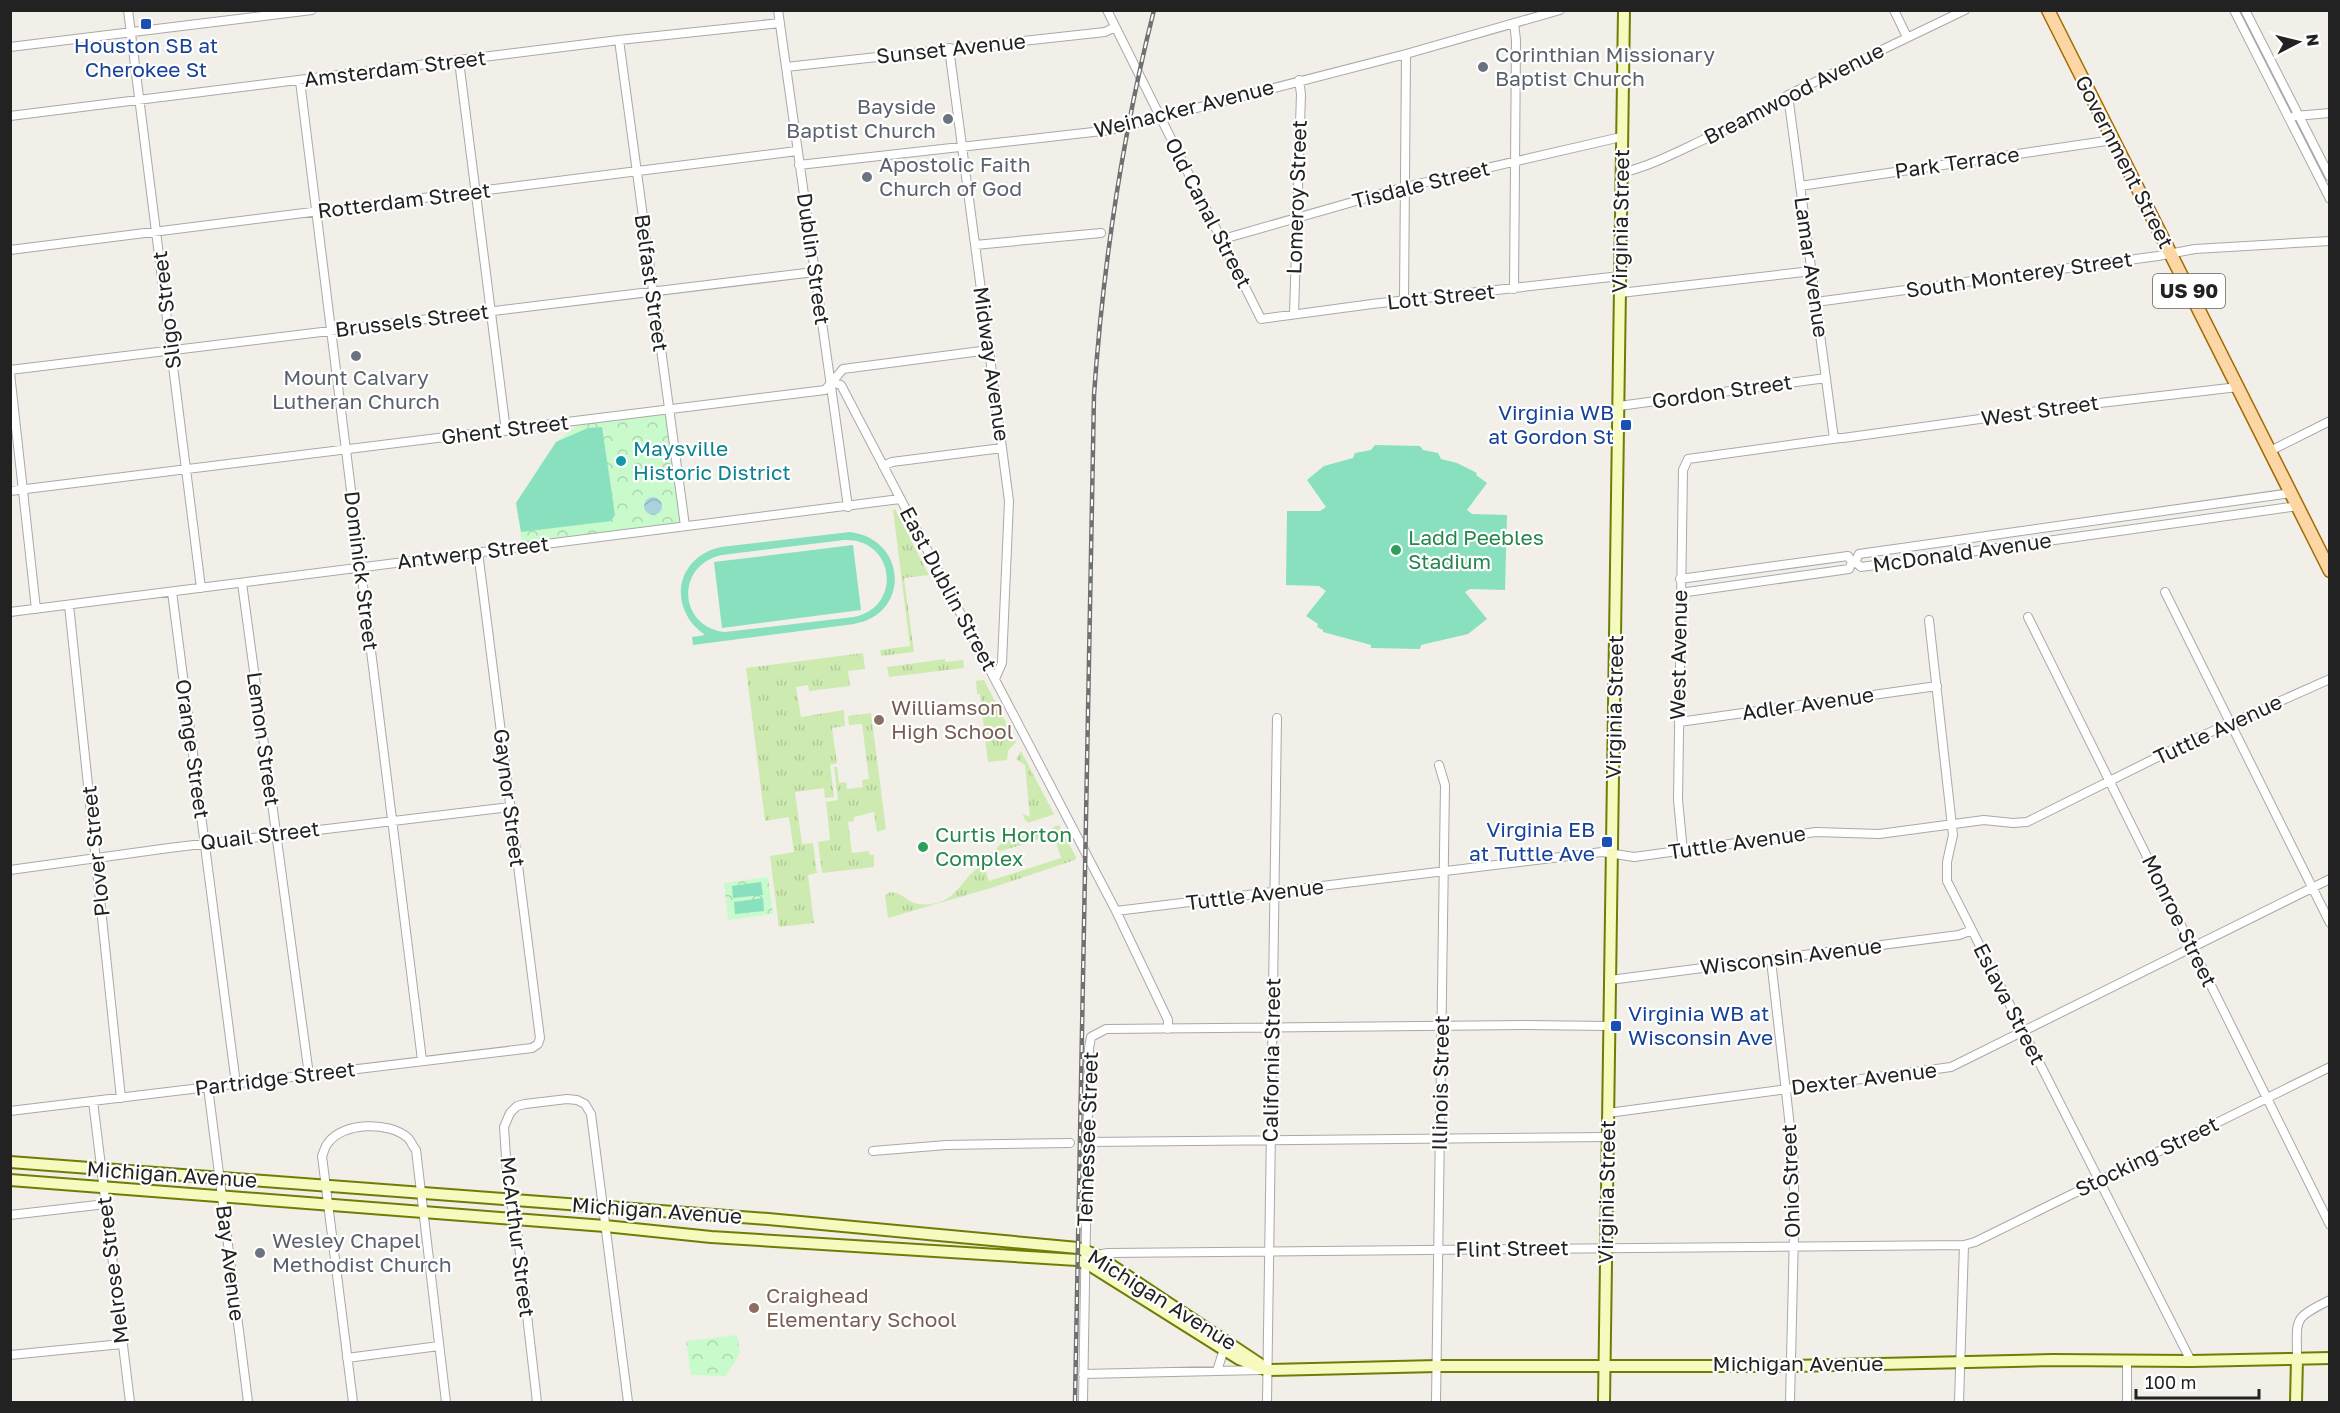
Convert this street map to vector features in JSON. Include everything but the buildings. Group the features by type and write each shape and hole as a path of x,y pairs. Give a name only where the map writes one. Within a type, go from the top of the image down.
{"main road":[{"name":"Virginia Street","path":"1604,1402 1624,10"},
{"name":"Government Street","path":"2048,10 2330,571"},
{"name":"Michigan Avenue","path":"15,1162 792,1221 1066,1247 1090,1253 1254,1358 1267,1370"},
{"path":"14,1181 15,1162"},
{"name":"Michigan Avenue","path":"14,1181 605,1226 722,1238 1077,1260 1239,1359 1267,1370 1437,1366 1605,1367 1729,1364 1791,1366 2330,1358"},
{"path":"2296,1402 2297,1358"}],"street":[{"name":"Sligo Street","path":"128,10 201,588"},
{"path":"10,47 312,10"},
{"name":"Dublin Street","path":"778,10 848,507"},
{"name":"Old Canal Street","path":"1107,10 1261,319"},
{"name":"Weinacker Avenue","path":"799,165 1111,130 1406,54 1560,10"},
{"path":"1894,10 1907,37"},
{"name":"Breamwood Avenue","path":"1621,173 1664,158 1771,109 1788,95 1965,10"},
{"path":"2234,10 2330,199"},
{"path":"2245,10 2330,177"},
{"name":"Amsterdam Street","path":"10,116 619,40 780,23"},
{"path":"1514,23 1516,40 1514,289"},
{"name":"Sunset Avenue","path":"786,67 1105,32 1115,27"},
{"name":"Belfast Street","path":"619,40 685,526"},
{"name":"Midway Avenue","path":"949,48 1009,501 1002,663 995,679"},
{"path":"1404,301 1406,54"},
{"path":"459,61 506,430"},
{"name":"Lomeroy Street","path":"1294,314 1301,94 1299,80"},
{"name":"Dominick Street","path":"300,81 422,1060"},
{"name":"Lamar Avenue","path":"1788,95 1826,378 1839,438"},
{"path":"2288,119 2298,115 2330,113"},
{"name":"Tisdale Street","path":"1223,239 1405,187 1622,137"},
{"name":"Park Terrace","path":"1800,186 2113,140"},
{"name":"Rotterdam Street","path":"10,250 797,151"},
{"path":"975,245 1101,233"},
{"name":"South Monterey Street","path":"1816,302 2195,249 2330,240"},
{"path":"1620,293 1812,271"},
{"name":"Brussels Street","path":"10,372 330,330 814,272"},
{"name":"Lott Street","path":"1261,319 1620,276"},
{"name":"Ghent Street","path":"10,492 825,390 843,369 989,350"},
{"path":"10,372 36,609"},
{"name":"Gordon Street","path":"1618,406 1826,378"},
{"name":"East Dublin Street","path":"831,382 841,385 1116,911 1168,1020 1168,1029"},
{"name":"West Street","path":"1688,459 2238,387"},
{"path":"2270,451 2330,421"},
{"path":"883,466 892,462 1002,448"},
{"name":"West Avenue","path":"1683,852 1678,800 1680,579 1683,470 1688,459"},
{"name":"McDonald Avenue","path":"2291,493 1859,554 1855,561 1861,567 2298,506"},
{"name":"Antwerp Street","path":"10,612 900,499"},
{"name":"Gaynor Street","path":"478,552 540,1038 538,1044"},
{"name":"McDonald Avenue","path":"1680,579 1848,556 1852,562 1849,569 1680,593"},
{"name":"Lemon Street","path":"242,583 309,1075"},
{"name":"Orange Street","path":"172,592 236,1084"},
{"path":"2164,592 2330,923"},
{"name":"Plover Street","path":"69,605 98,858 121,1098"},
{"name":"Monroe Street","path":"2028,617 2330,1225"},
{"name":"Eslava Street","path":"1929,620 1953,835 1947,881 2191,1361"},
{"name":"Tuttle Avenue","path":"1116,911 1602,852 1634,857 1816,832 1880,834 1984,820 2013,824 2027,822 2229,723 2330,680"},
{"name":"Adler Avenue","path":"1679,722 1937,686"},
{"name":"California Street","path":"1268,1402 1277,718"},
{"name":"Illinois Street","path":"1436,1402 1445,786 1439,765"},
{"name":"Quail Street","path":"10,870 276,834 510,807"},
{"name":"Dexter Avenue","path":"1608,1113 1939,1070 1957,1064 2023,1032 2330,879"},
{"name":"Wisconsin Avenue","path":"1610,980 1959,935 1972,930"},
{"name":"Ohio Street","path":"1771,960 1794,1162 1790,1402"},
{"path":"1168,1029 1610,1026"},
{"name":"Tennessee Street","path":"1083,1402 1085,1263 1090,1253 1087,1142 1091,1037 1106,1029 1168,1029"},
{"name":"Partridge Street","path":"10,1111 532,1048 538,1044"},
{"name":"Stocking Street","path":"1964,1245 1975,1242 2330,1067"},
{"name":"Bay Avenue","path":"208,1087 248,1402"},
{"name":"McArthur Street","path":"537,1402 511,1201 504,1127 510,1113 517,1106 547,1101 577,1100 585,1104 591,1114 628,1402"},
{"name":"Melrose Street","path":"93,1101 130,1402"},
{"path":"353,1402 322,1156 328,1143 338,1134 367,1126 378,1126 408,1139 416,1150 446,1402"},
{"path":"1087,1142 1608,1137"},
{"path":"873,1151 946,1145 1070,1143"},
{"path":"10,1215 105,1204"},
{"path":"1959,1402 1964,1245"},
{"name":"Flint Street","path":"1090,1253 1964,1245"},
{"path":"2297,1358 2298,1322 2303,1313 2330,1300"},
{"path":"10,1355 122,1344"},
{"path":"347,1358 439,1346"},
{"path":"1217,1371 1224,1349"},
{"path":"2127,1360 2127,1402"},
{"path":"1083,1374 1267,1370"}],"green space":[{"path":"669,409 685,526 523,547 516,503 556,442 583,421"},
{"path":"602,427 615,515 611,521 521,532 516,503 556,442 588,428"},
{"name":"Ladd Peebles Stadium","path":"1375,445 1420,446 1423,450 1438,453 1441,459 1457,463 1477,473 1476,475 1487,483 1467,510 1472,514 1507,515 1505,590 1470,589 1465,592 1487,619 1468,634 1421,645 1420,649 1371,648 1371,645 1323,632 1317,627 1318,624 1306,616 1326,591 1319,586 1286,585 1287,511 1320,511 1326,507 1307,480 1324,466 1353,458 1355,453 1371,450"},
{"path":"895,509 929,575 904,578 914,652 881,656 880,650 910,646 893,510"},
{"path":"850,532 869,538 883,548 891,562 895,577 893,592 885,606 873,617 854,624 693,645 692,637 705,635 693,624 685,612 681,598 682,585 686,572 694,561 721,547","holes":["844,540 861,542 874,550 882,561 886,574 886,588 880,600 870,611 854,617 725,632 709,628 698,619 691,608 688,595 690,582 696,571 707,561 722,555"]},
{"path":"853,545 861,610 722,628 714,562"},
{"path":"863,653 865,669 848,671 850,686 809,691 808,685 796,687 801,717 844,710 845,726 832,728 837,763 830,765 834,797 825,798 824,788 795,792 802,844 813,843 817,873 808,875 814,923 779,927 770,856 794,852 789,817 765,821 746,668"},
{"path":"945,659 946,662 963,660 964,668 889,677 887,667"},
{"path":"984,680 1016,742 1008,751 1007,760 988,762 980,694 977,694 976,681"},
{"path":"871,713 886,829 877,832 874,812 854,817 854,821 848,822 852,853 869,851 870,855 874,855 874,867 822,873 818,842 830,840 826,802 838,800 834,767 837,767 839,783 846,782 847,789 863,787 862,780 869,779 862,724 849,725 848,716"},
{"path":"1021,751 1054,814 1028,823 1023,814 1030,817 1025,765 1016,759"},
{"path":"1059,825 1076,857 1075,860 991,888 888,918 885,896 888,893 896,893 918,904 940,902 955,892 980,866 985,869 989,881 1061,858 1052,830 1053,827"},
{"path":"1040,830 1044,833 1047,844 1043,838 998,852 1000,860 991,863 987,860 1001,843"},
{"path":"768,877 773,914 728,920 724,883"},
{"path":"761,882 763,895 733,898 732,886"},
{"path":"763,898 764,911 735,914 734,902"},
{"path":"737,1335 740,1353 726,1376 691,1375 686,1341"}],"water":[{"path":"653,497 659,500 662,506 659,512 653,515 647,512 644,506 647,500"}],"railway":[{"path":"1075,1402 1094,395 1115,202 1132,106 1154,10"}],"place":[{"name":"Houston SB at Cherokee St","path":"146,24"},
{"name":"Corinthian Missionary Baptist Church","path":"1483,67"},
{"name":"Bayside Baptist Church","path":"948,119"},
{"name":"Apostolic Faith Church of God","path":"867,177"},
{"name":"Mount Calvary Lutheran Church","path":"356,356"},
{"name":"Virginia WB at Gordon St","path":"1626,425"},
{"name":"Maysville Historic District","path":"621,461"},
{"name":"Ladd Peebles Stadium","path":"1396,550"},
{"name":"Williamson High School","path":"879,720"},
{"name":"Virginia EB at Tuttle Ave","path":"1607,842"},
{"name":"Curtis Horton Complex","path":"923,847"},
{"name":"Virginia WB at Wisconsin Ave","path":"1616,1026"},
{"name":"Wesley Chapel Methodist Church","path":"260,1253"},
{"name":"Craighead Elementary School","path":"754,1308"}]}
